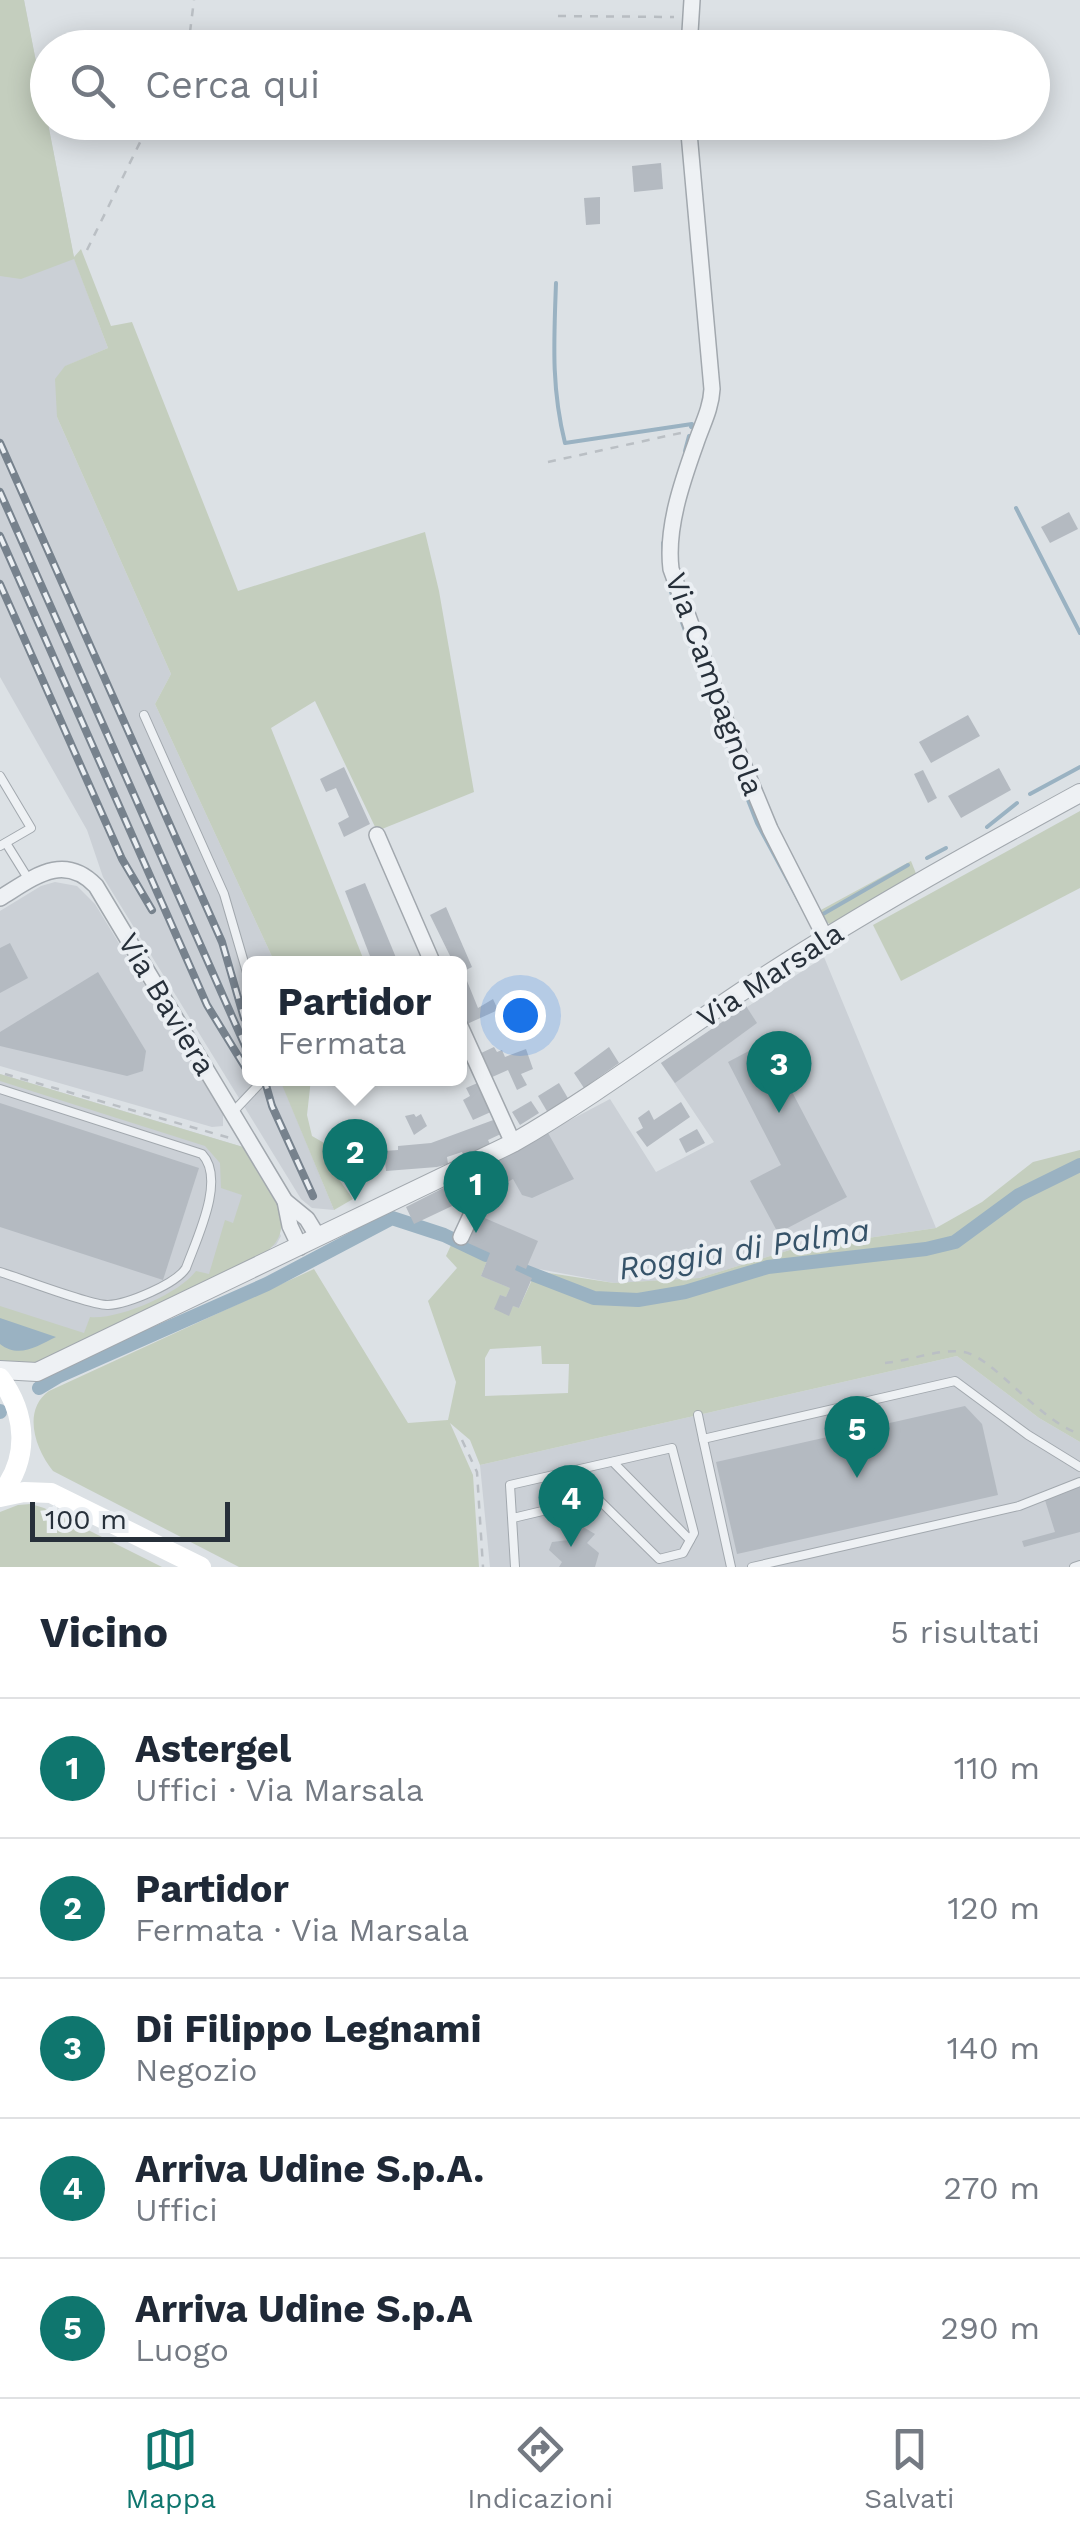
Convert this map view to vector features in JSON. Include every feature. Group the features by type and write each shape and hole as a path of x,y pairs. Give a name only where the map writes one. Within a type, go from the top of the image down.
{"main road":[{"path":"0,1378 18,1411 22,1449 0,1496"},
{"path":"22,1449 51,1492"},
{"path":"0,1496 51,1492 201,1567"}],"street":[{"path":"690,30 692,0"},
{"name":"Via Campagnola","path":"690,140 712,389 709,411 676,508 670,542 671,569 722,712 770,830 824,938"},
{"name":"Via Marsala","path":"38,1372 466,1166 564,1114 824,938 1080,793"},
{"path":"378,835 430,956"},
{"name":"Via Baviera","path":"29,880 53,870 70,869 85,875 101,893 285,1201 300,1247"},
{"path":"0,898 29,880"},
{"path":"467,1041 513,1142"},
{"path":"460,1238 480,1196 466,1166"},
{"name":"Via Baviera","path":"285,1201 306,1218 318,1237"},
{"path":"0,1370 38,1372"},
{"path":"18,1411 21,1394 38,1372"}],"lane":[{"path":"144,715 224,894 242,956"},
{"path":"0,776 30,828 3,844 29,880"},
{"path":"232,1113 257,1086"},
{"path":"0,1090 202,1154 210,1163 213,1180 186,1268 166,1287 107,1305 0,1272"},
{"path":"703,1439 954,1381 1080,1467"},
{"path":"698,1415 731,1567"},
{"path":"513,1518 597,1498 660,1559 684,1553 694,1534 672,1448 510,1485 515,1567"},
{"path":"613,1462 690,1540"},
{"path":"752,1567 1018,1506 1080,1482"}],"path":[{"path":"190,30 194,0"},
{"path":"558,16 690,17"},
{"path":"87,250 141,140"},
{"path":"548,462 701,430"},
{"path":"5,1074 251,1144"},
{"path":"885,1362 946,1352 971,1354 1035,1407 1080,1434"},
{"path":"462,1440 476,1472 483,1567"}],"shaded area":[{"path":"0,0 24,0 30,31 30,140 51,140 74,258 108,348 66,366 57,417 171,674 155,704 272,956 242,956 242,1086 283,1086 334,1210 312,1208 301,1199 103,877 87,830 0,677"},
{"path":"55,882 77,886 95,904 223,1114 223,1126 212,1127 0,1066 0,911"},
{"path":"824,957 936,1228 793,1249 699,1278 614,1283 517,1265 516,1270 532,1278 519,1308 509,1316 481,1276 490,1254 468,1243 487,1204 488,1193 476,1170 610,1099 656,1172 714,1142 661,1063"},
{"path":"0,1074 243,1147 281,1236 276,1245 39,1361 0,1360"},
{"path":"957,1356 1039,1418 1080,1442 1080,1567 490,1567 480,1465"}],"green space":[{"path":"0,0 24,0 30,31 30,140 51,140 74,257 81,249 111,326 132,322 238,591 425,532 474,792 377,831 315,701 271,728 362,956 272,956 155,704 171,674 57,417 55,379 65,366 108,348 74,259 21,279 0,276"},
{"path":"1080,811 1080,888 901,981 873,925"},
{"path":"911,861 917,876 831,925 824,920 819,911"},
{"path":"0,1074 243,1147 282,1213 277,1241 255,1258 39,1361 27,1364 0,1360 0,1306 84,1333 90,1317 131,1310 176,1288 196,1271 209,1274 225,1220 233,1223 242,1195 221,1188 220,1163 205,1146 0,1081"},
{"path":"282,1086 310,1086 307,1115 312,1136 338,1151 338,1178 353,1199 334,1210"},
{"path":"1080,1150 1080,1442 1039,1418 957,1356 480,1465 470,1440 450,1423 473,1475 479,1567 239,1567 53,1471 37,1441 36,1408 49,1391 314,1269 408,1423 448,1420 456,1382 428,1301 457,1268 446,1256 451,1245 487,1261 481,1276 510,1288 506,1297 500,1295 508,1315 513,1306 519,1308 536,1271 614,1283 699,1278 793,1249 936,1228 982,1202 1033,1162","holes":["541,1346 542,1364 569,1364 568,1393 485,1396 485,1358 490,1349"]},
{"path":"31,1504 162,1567 0,1567 0,1512"}],"water":[{"path":"0,1318 56,1337 28,1350 7,1348 0,1344"}],"building":[{"path":"661,163 663,189 634,192 632,166"},
{"path":"600,197 600,224 586,225 584,198"},
{"path":"1069,512 1078,529 1050,543 1041,527"},
{"path":"968,715 980,736 931,763 919,742"},
{"path":"344,767 370,824 344,837 338,823 349,817 336,788 326,792 320,779"},
{"path":"999,768 1011,790 961,818 948,796"},
{"path":"923,770 937,798 928,803 914,774"},
{"path":"365,883 395,956 370,956 345,891"},
{"path":"446,907 472,967 467,970 467,956 450,956 430,915"},
{"path":"10,943 28,978 0,993 0,948"},
{"path":"98,972 146,1051 143,1071 127,1076 0,1046 0,1032"},
{"path":"467,981 478,1008 493,999 498,1010 467,1024"},
{"path":"746,1006 757,1023 675,1083 661,1063"},
{"path":"766,1042 847,1197 778,1233 750,1181 781,1165 728,1062"},
{"path":"494,1047 497,1052 502,1050 505,1057 526,1049 533,1069 521,1074 527,1085 517,1090 508,1070 490,1078 479,1054"},
{"path":"609,1047 619,1063 584,1088 574,1073"},
{"path":"482,1081 493,1111 473,1120 463,1100 470,1096 466,1088"},
{"path":"559,1083 569,1100 548,1113 538,1096"},
{"path":"531,1101 539,1113 520,1125 512,1112"},
{"path":"681,1102 690,1117 647,1147 636,1132 643,1128 638,1118 649,1110 654,1120"},
{"path":"0,1103 199,1168 163,1280 0,1227"},
{"path":"421,1114 427,1126 414,1135 405,1116"},
{"path":"496,1119 503,1133 488,1140 491,1146 465,1160 462,1152 447,1157 448,1164 437,1167 386,1171 384,1151 431,1143"},
{"path":"697,1129 705,1143 686,1153 679,1139"},
{"path":"548,1133 574,1179 532,1198 522,1195 513,1179 488,1193 476,1170"},
{"path":"355,1148 377,1153 373,1168 351,1163"},
{"path":"465,1177 472,1190 467,1193 469,1198 414,1224 406,1207"},
{"path":"480,1216 538,1241 526,1269 517,1265 515,1270 532,1278 519,1308 513,1306 509,1316 494,1309 500,1295 506,1297 510,1288 481,1276 490,1253 468,1243"},
{"path":"965,1406 982,1424 998,1495 737,1554 716,1462"},
{"path":"1080,1487 1080,1532 1024,1547 1022,1541 1055,1532 1044,1497"},
{"path":"578,1524 595,1534 587,1543 599,1553 595,1567 559,1567 562,1562 549,1550 552,1542 569,1540 569,1526"}],"waterway":[{"path":"556,283 555,383 565,443 692,424 691,427"},
{"path":"685,451 689,436"},
{"path":"1016,508 1080,633"},
{"path":"663,543 664,563"},
{"path":"671,592 719,724"},
{"path":"723,736 757,823 810,921"},
{"path":"1030,794 1080,767"},
{"path":"987,827 1017,803"},
{"path":"927,858 946,848"},
{"path":"823,914 908,865"},
{"name":"Roggia di Palma","path":"519,1269 594,1298 638,1300 685,1292 768,1267 926,1249 955,1242 1019,1195 1080,1165"},
{"path":"39,1388 267,1284 392,1218 444,1235 486,1255"}],"railway":[{"path":"0,443 222,942 242,1011"},
{"path":"0,492 242,1039"},
{"path":"0,536 207,1005 242,1062"},
{"path":"0,584 122,859 152,910"},
{"path":"266,1086 313,1196"}],"place":[{"name":"Di Filippo Legnami","path":"779,1113"},
{"name":"Partidor","path":"355,1201"},
{"name":"Astergel","path":"476,1233"},
{"name":"Arriva Udine S.p.A","path":"857,1478"},
{"name":"Arriva Udine S.p.A.","path":"571,1547"}]}
